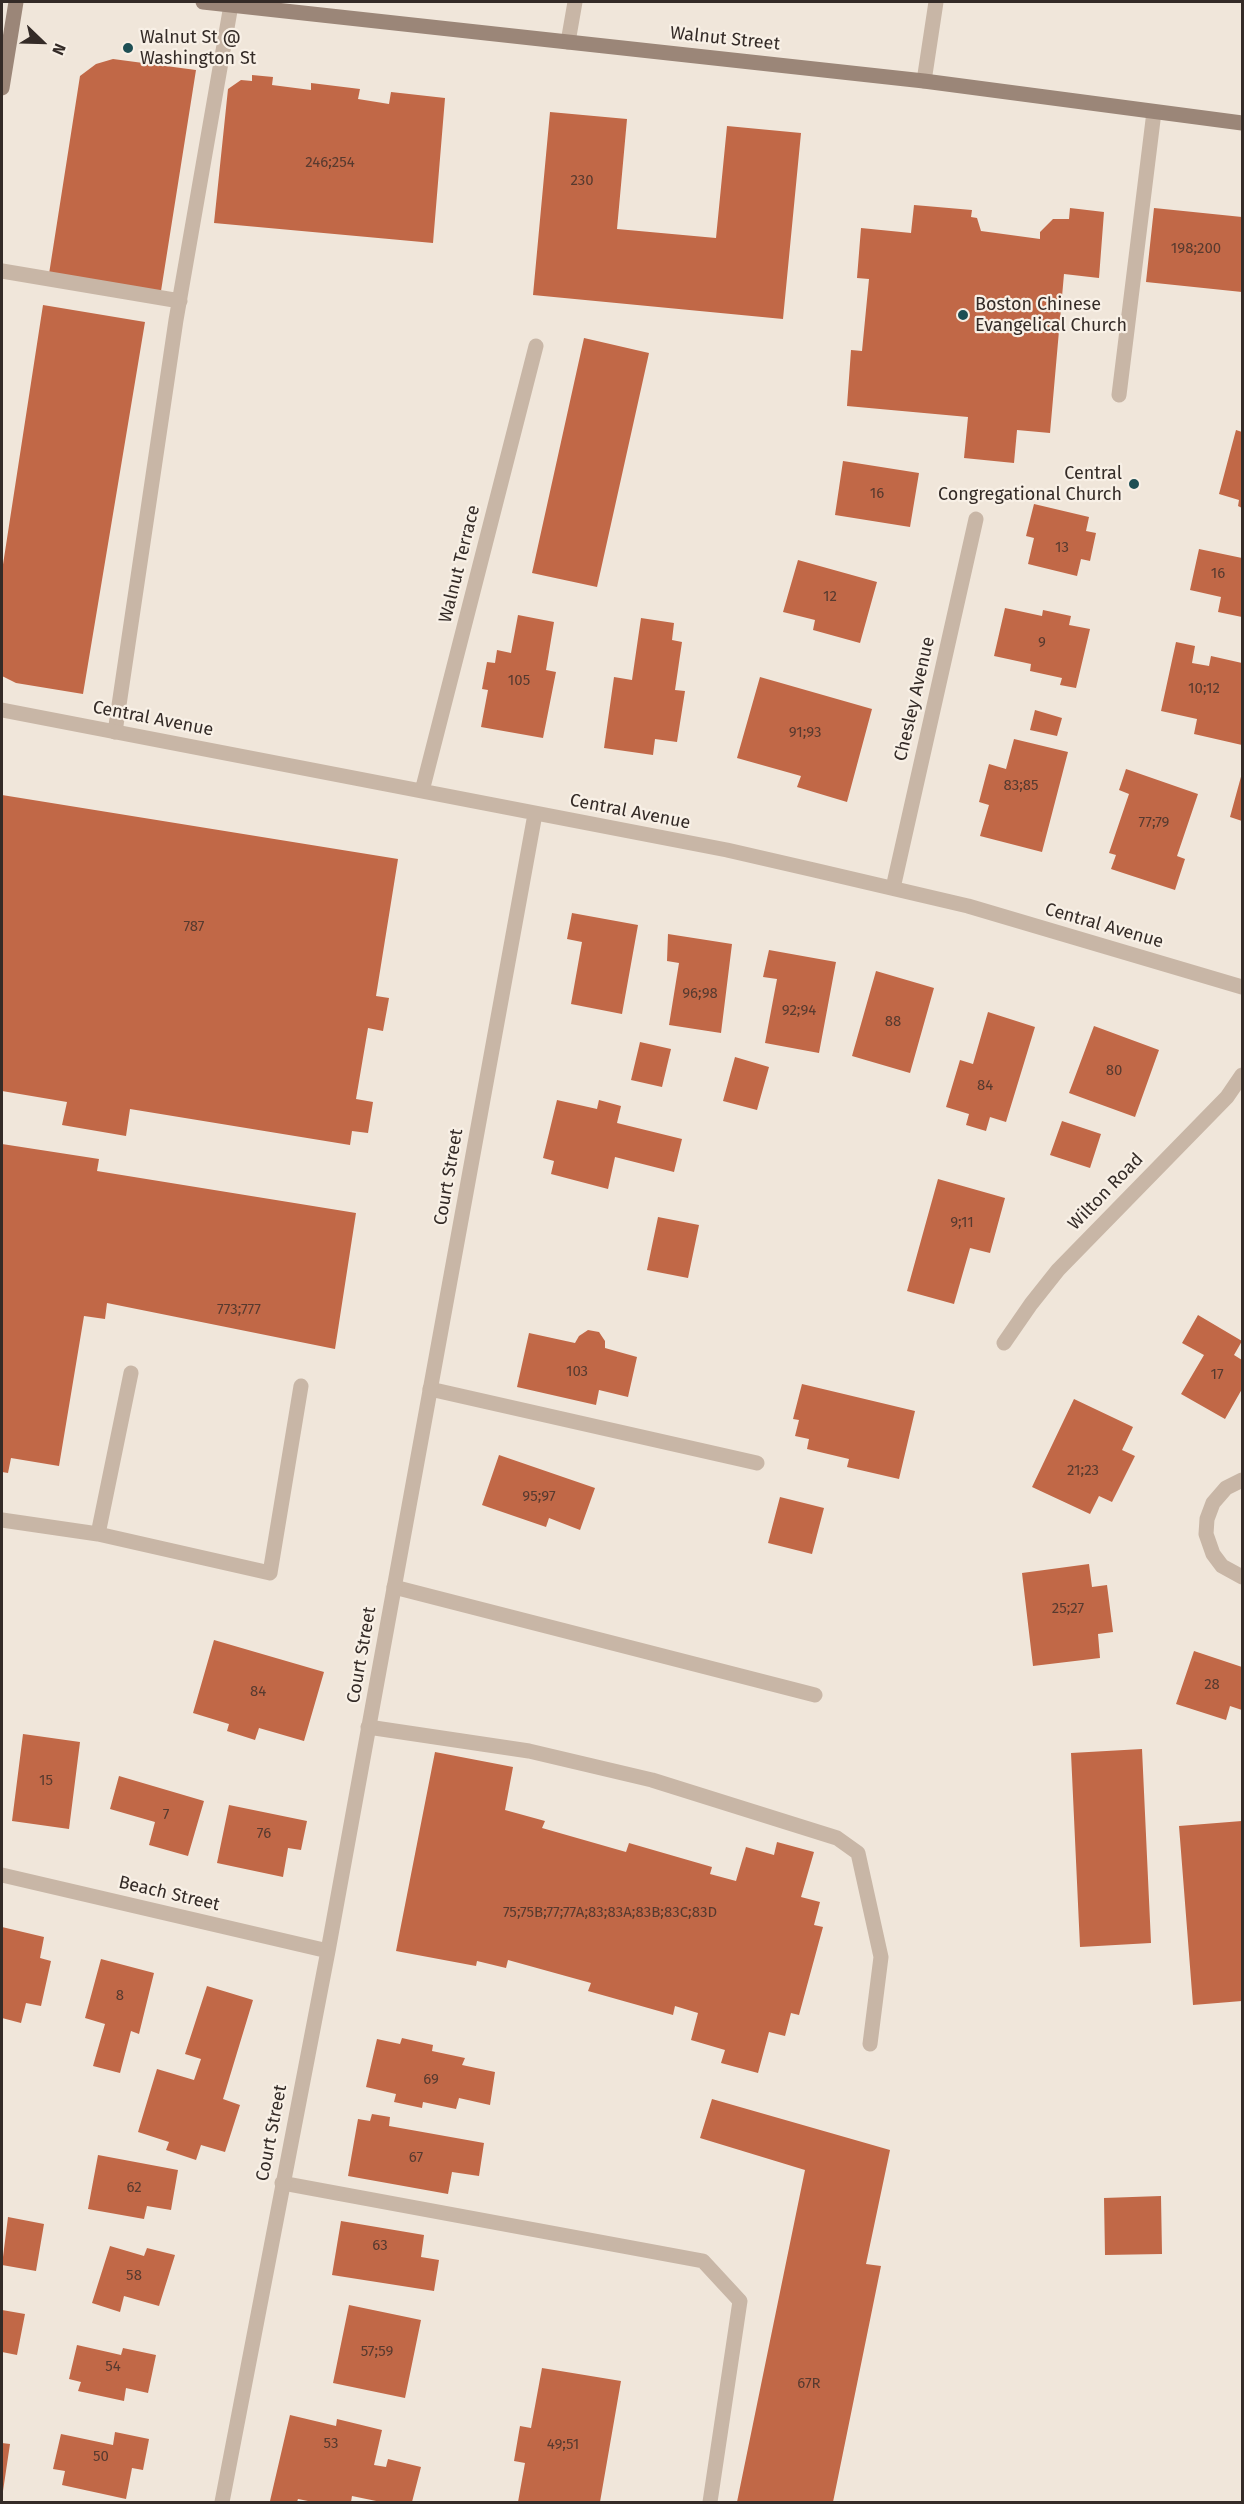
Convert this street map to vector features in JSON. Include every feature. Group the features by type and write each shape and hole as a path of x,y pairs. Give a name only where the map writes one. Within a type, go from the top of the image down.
{"main road":[{"path":"2,88 16,2"},
{"name":"Walnut Street","path":"203,2 924,81 1242,123"}],"street":[{"path":"568,42 575,2"},
{"path":"924,81 936,2"},
{"path":"115,732 180,301 231,4"},
{"path":"1119,395 1154,112"},
{"path":"2,271 180,301"},
{"name":"Walnut Terrace","path":"422,791 536,346"},
{"name":"Chesley Avenue","path":"893,888 976,519"},
{"name":"Central Avenue","path":"2,710 727,850 968,906 1242,987"},
{"name":"Court Street","path":"222,2502 328,1951 534,814"},
{"name":"Wilton Road","path":"1004,1343 1030,1304 1058,1270 1227,1097 1242,1075"},
{"path":"98,1534 131,1373"},
{"path":"2,1520 98,1534 270,1573 301,1386"},
{"path":"430,1389 757,1463"},
{"path":"1242,1480 1226,1488 1213,1503 1207,1519 1206,1534 1213,1554 1222,1566 1242,1577"},
{"path":"394,1587 815,1695"},
{"path":"368,1727 530,1751 652,1780 837,1838 858,1853 880,1957 870,2044"},
{"name":"Beach Street","path":"2,1875 328,1951"},
{"path":"282,2183 703,2261 740,2301 710,2502"}],"building":[{"path":"113,59 196,70 161,291 49,274 80,76 96,64"},
{"path":"252,75 273,77 272,85 311,90 311,83 360,89 358,99 389,104 391,92 445,98 433,243 214,223 228,89 241,80 252,81"},
{"path":"550,112 627,119 617,229 716,238 727,126 801,133 783,319 533,295"},
{"name":"Boston Chinese Evangelical Church","path":"914,205 972,210 971,217 977,218 981,231 1040,239 1040,232 1053,219 1069,219 1070,208 1104,212 1099,278 1064,274 1050,433 1017,430 1014,463 964,458 968,417 847,406 851,350 862,351 869,279 857,278 861,228 911,233"},
{"path":"1154,208 1242,217 1242,292 1146,282"},
{"path":"43,305 145,322 83,694 16,683 2,676 2,571"},
{"path":"584,338 649,353 597,587 532,573"},
{"path":"1236,430 1242,432 1242,508 1238,506 1239,500 1219,494"},
{"path":"843,461 919,473 910,527 835,515"},
{"path":"1034,504 1089,517 1086,531 1096,533 1090,561 1081,559 1077,576 1028,564 1034,538 1026,536"},
{"path":"1199,549 1242,558 1242,617 1218,612 1221,597 1190,590"},
{"path":"798,560 877,582 860,643 813,630 815,620 783,612"},
{"path":"1005,608 1042,616 1043,610 1071,616 1069,625 1090,629 1076,688 1060,685 1062,678 1030,671 1031,664 994,656"},
{"path":"518,615 554,622 546,670 556,672 543,738 481,727 488,690 482,689 487,662 495,663 497,650 511,653"},
{"path":"641,618 674,623 672,640 682,642 675,690 685,691 677,742 655,739 653,755 604,748 614,677 632,680"},
{"path":"1176,642 1195,646 1192,663 1209,666 1211,656 1242,663 1242,745 1194,734 1197,719 1161,711"},
{"path":"760,677 872,709 847,802 797,787 801,776 737,758"},
{"path":"1035,710 1062,718 1057,736 1030,730"},
{"path":"1014,739 1068,752 1042,852 980,836 989,805 979,802 989,764 1006,769"},
{"path":"1126,769 1198,794 1177,856 1185,859 1175,890 1111,869 1116,855 1109,853 1129,794 1119,790"},
{"path":"1242,773 1242,821 1230,817"},
{"path":"2,795 398,859 376,996 389,998 383,1031 368,1028 356,1099 373,1102 368,1133 352,1131 350,1145 130,1109 126,1136 62,1125 67,1102 2,1091"},
{"path":"572,913 638,925 622,1014 571,1004 582,942 567,939"},
{"path":"668,934 732,944 721,1033 669,1025 679,963 667,961"},
{"path":"769,950 836,962 819,1053 765,1043 777,979 763,977"},
{"path":"876,971 934,988 910,1073 852,1056"},
{"path":"988,1012 1035,1027 1006,1122 990,1117 986,1131 966,1125 969,1114 946,1107 960,1060 973,1064"},
{"path":"1094,1026 1159,1050 1135,1117 1069,1093"},
{"path":"640,1042 671,1049 662,1087 631,1080"},
{"path":"735,1057 769,1067 757,1110 723,1101"},
{"path":"557,1100 597,1109 599,1100 621,1106 617,1123 682,1139 674,1172 615,1157 608,1189 551,1174 554,1161 543,1158"},
{"path":"1062,1121 1101,1134 1090,1168 1050,1155"},
{"path":"2,1144 99,1159 97,1171 356,1213 335,1349 107,1303 105,1319 84,1316 59,1466 11,1458 8,1473 2,1472"},
{"path":"938,1179 1005,1198 990,1253 970,1248 954,1304 907,1291"},
{"path":"658,1217 699,1225 688,1278 647,1270"},
{"path":"1198,1315 1242,1341 1234,1355 1242,1360 1242,1389 1225,1419 1181,1394 1204,1355 1182,1343"},
{"path":"588,1330 599,1332 605,1341 605,1348 637,1357 628,1397 599,1390 596,1405 517,1387 529,1333 575,1343 579,1336"},
{"path":"802,1384 915,1411 899,1479 847,1467 849,1459 807,1449 809,1439 795,1436 799,1420 793,1419"},
{"path":"1074,1399 1133,1427 1122,1450 1135,1456 1112,1502 1099,1496 1090,1514 1032,1487"},
{"path":"499,1455 595,1488 580,1530 549,1518 546,1527 482,1505"},
{"path":"780,1497 824,1508 812,1554 768,1543"},
{"path":"1089,1564 1092,1587 1107,1585 1113,1632 1098,1634 1100,1658 1033,1666 1022,1573"},
{"path":"214,1640 324,1672 304,1741 259,1728 255,1740 227,1731 229,1724 193,1713"},
{"path":"1194,1651 1242,1667 1242,1710 1230,1706 1226,1720 1176,1704"},
{"path":"23,1734 80,1742 69,1829 12,1821"},
{"path":"1142,1749 1151,1943 1080,1947 1071,1753"},
{"path":"435,1752 513,1767 505,1810 545,1821 542,1828 626,1852 629,1843 712,1867 710,1874 736,1881 746,1847 774,1855 777,1842 814,1852 801,1897 820,1902 814,1925 823,1927 799,2015 791,2013 785,2036 769,2032 758,2073 721,2063 725,2050 691,2040 698,2013 675,2006 673,2015 588,1991 591,1983 508,1960 506,1968 477,1961 476,1966 396,1951"},
{"path":"119,1776 204,1801 188,1856 149,1845 155,1822 110,1809"},
{"path":"229,1805 307,1821 301,1850 288,1848 283,1877 217,1863"},
{"path":"1242,1821 1242,2001 1193,2005 1179,1826"},
{"path":"2,1927 44,1937 40,1958 51,1961 41,2006 26,2003 21,2023 2,2018"},
{"path":"101,1959 154,1973 139,2034 131,2031 120,2073 93,2066 105,2024 85,2018"},
{"path":"207,1986 253,2000 223,2099 240,2105 225,2152 201,2145 196,2160 166,2150 169,2142 138,2132 157,2069 194,2080 201,2059 185,2054"},
{"path":"402,2038 433,2045 432,2051 465,2058 462,2065 495,2072 490,2105 459,2098 456,2109 423,2102 422,2108 394,2102 396,2094 366,2087 377,2039 400,2044"},
{"path":"712,2099 890,2150 866,2264 881,2266 833,2502 737,2502 805,2170 700,2138"},
{"path":"372,2114 390,2117 389,2126 484,2143 479,2176 452,2172 448,2194 348,2176 358,2119 370,2121"},
{"path":"98,2155 178,2170 171,2210 147,2206 144,2219 88,2209"},
{"path":"1161,2196 1162,2254 1105,2255 1104,2198"},
{"path":"8,2217 44,2224 36,2271 2,2265"},
{"path":"341,2221 424,2235 421,2257 439,2260 434,2291 332,2275"},
{"path":"110,2246 144,2256 147,2248 175,2255 159,2306 124,2296 120,2312 92,2303"},
{"path":"349,2305 421,2320 405,2398 333,2383"},
{"path":"2,2310 25,2314 17,2355 2,2352"},
{"path":"77,2345 121,2355 123,2348 156,2355 148,2393 126,2388 124,2401 78,2391 81,2382 69,2379"},
{"path":"542,2368 621,2381 600,2502 518,2502 525,2463 514,2461 520,2426 531,2428"},
{"path":"290,2415 336,2426 337,2419 382,2430 374,2465 386,2467 388,2459 421,2467 412,2502 381,2502 352,2496 351,2502 313,2502 298,2499 297,2502 270,2501"},
{"path":"115,2432 149,2439 143,2470 132,2468 126,2499 62,2485 65,2471 53,2469 61,2434 113,2445"},
{"path":"2,2443 10,2444 3,2491 2,2491"}],"place":[{"name":"Walnut St @ Washington St","path":"128,48"},
{"name":"Boston Chinese Evangelical Church","path":"963,315"},
{"name":"Central Congregational Church","path":"1134,484"}]}
